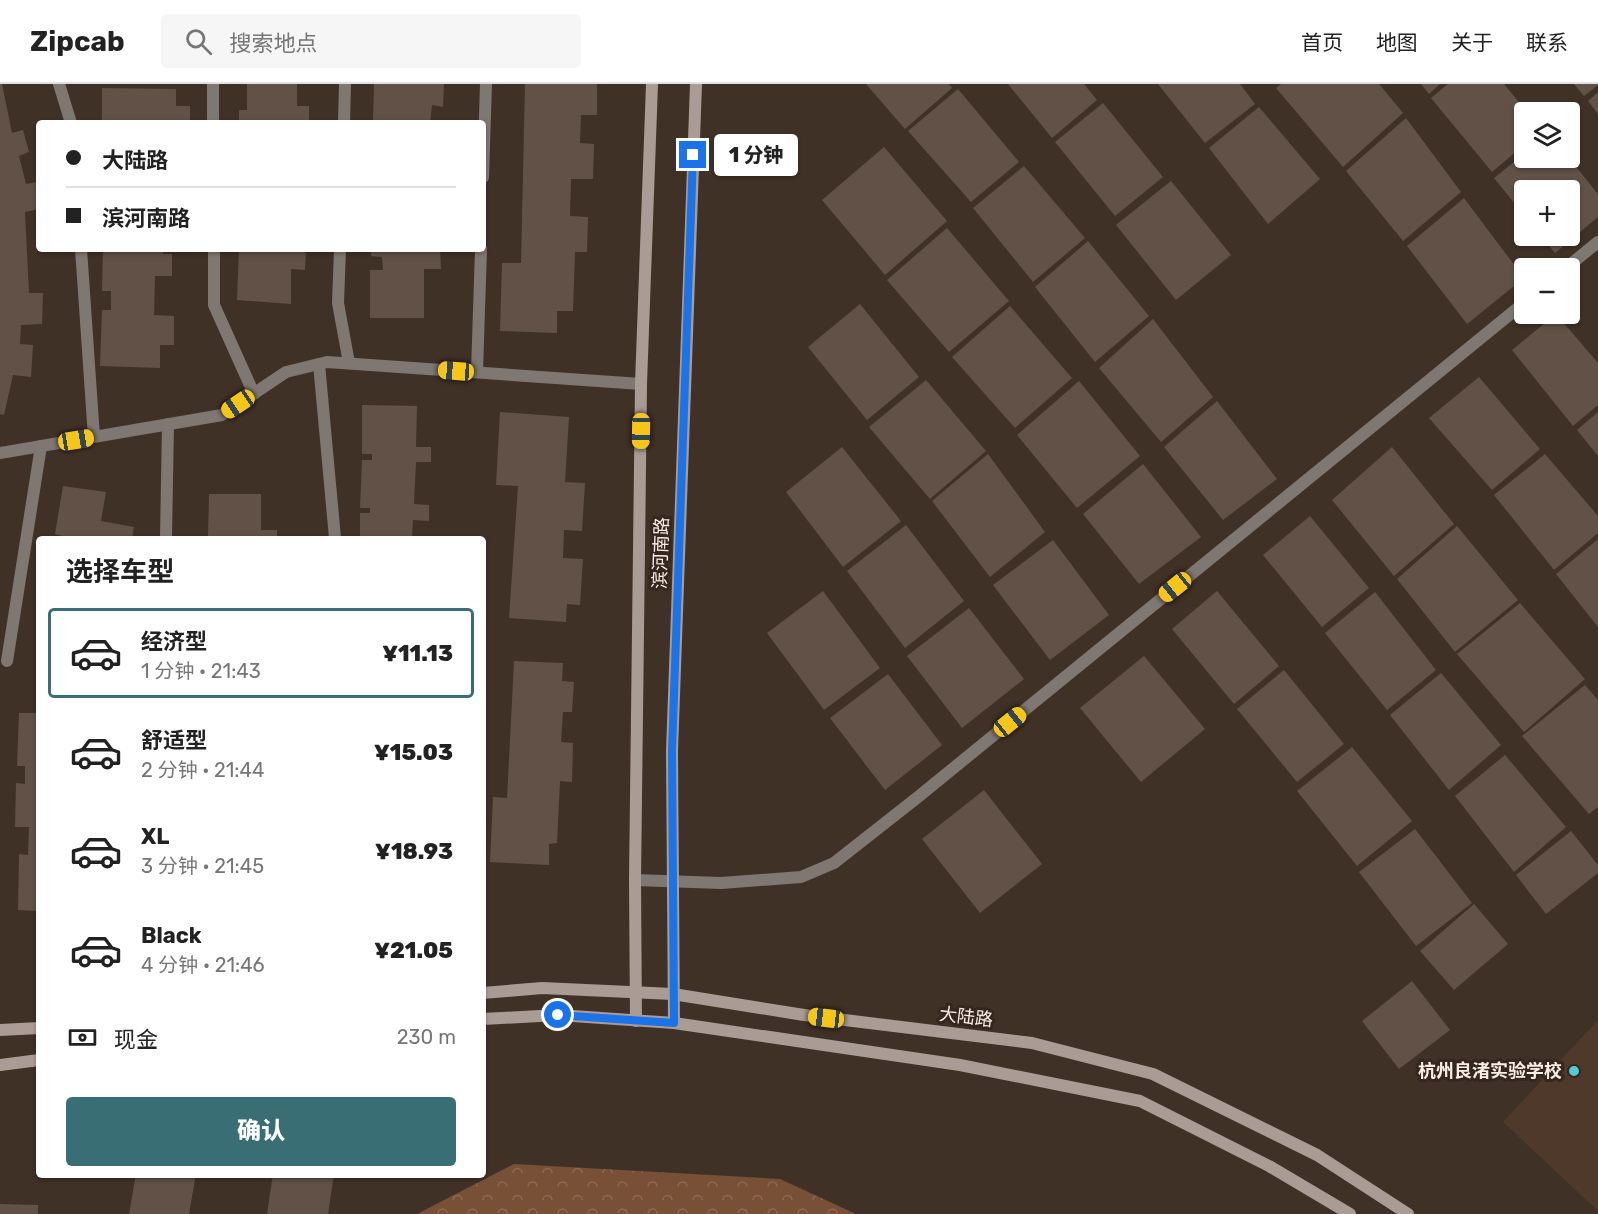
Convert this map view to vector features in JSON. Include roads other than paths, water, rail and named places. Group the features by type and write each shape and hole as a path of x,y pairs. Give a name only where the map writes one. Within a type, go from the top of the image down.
{"main road":[{"path":"636,1021 634,991 641,384 652,84"},
{"name":"滨河南路","path":"674,1023 672,751 696,84"},
{"name":"大陆路","path":"486,993 542,988 673,994 804,1015 1032,1043 1153,1074 1317,1155 1408,1214"},
{"path":"486,1019 558,1015 674,1023 960,1065 1140,1101 1269,1166 1350,1214"},
{"path":"0,1030 36,1028"},
{"path":"0,1065 36,1060"}],"street":[{"path":"59,84 70,120"},
{"path":"213,84 213,120"},
{"path":"344,120 345,84"},
{"path":"485,120 486,84"},
{"path":"1578,258 1598,242"},
{"path":"81,252 94,437"},
{"path":"214,252 214,305 254,394"},
{"path":"340,252 338,303 349,363"},
{"path":"477,372 481,252"},
{"path":"635,880 721,883 801,877 834,863 1514,311"},
{"path":"0,453 222,415 286,372 327,362 641,384"},
{"path":"319,364 335,536"},
{"path":"166,536 168,424"},
{"path":"7,661 41,446"}],"place":[{"name":"杭州良渚实验学校","path":"1574,1071"}]}
